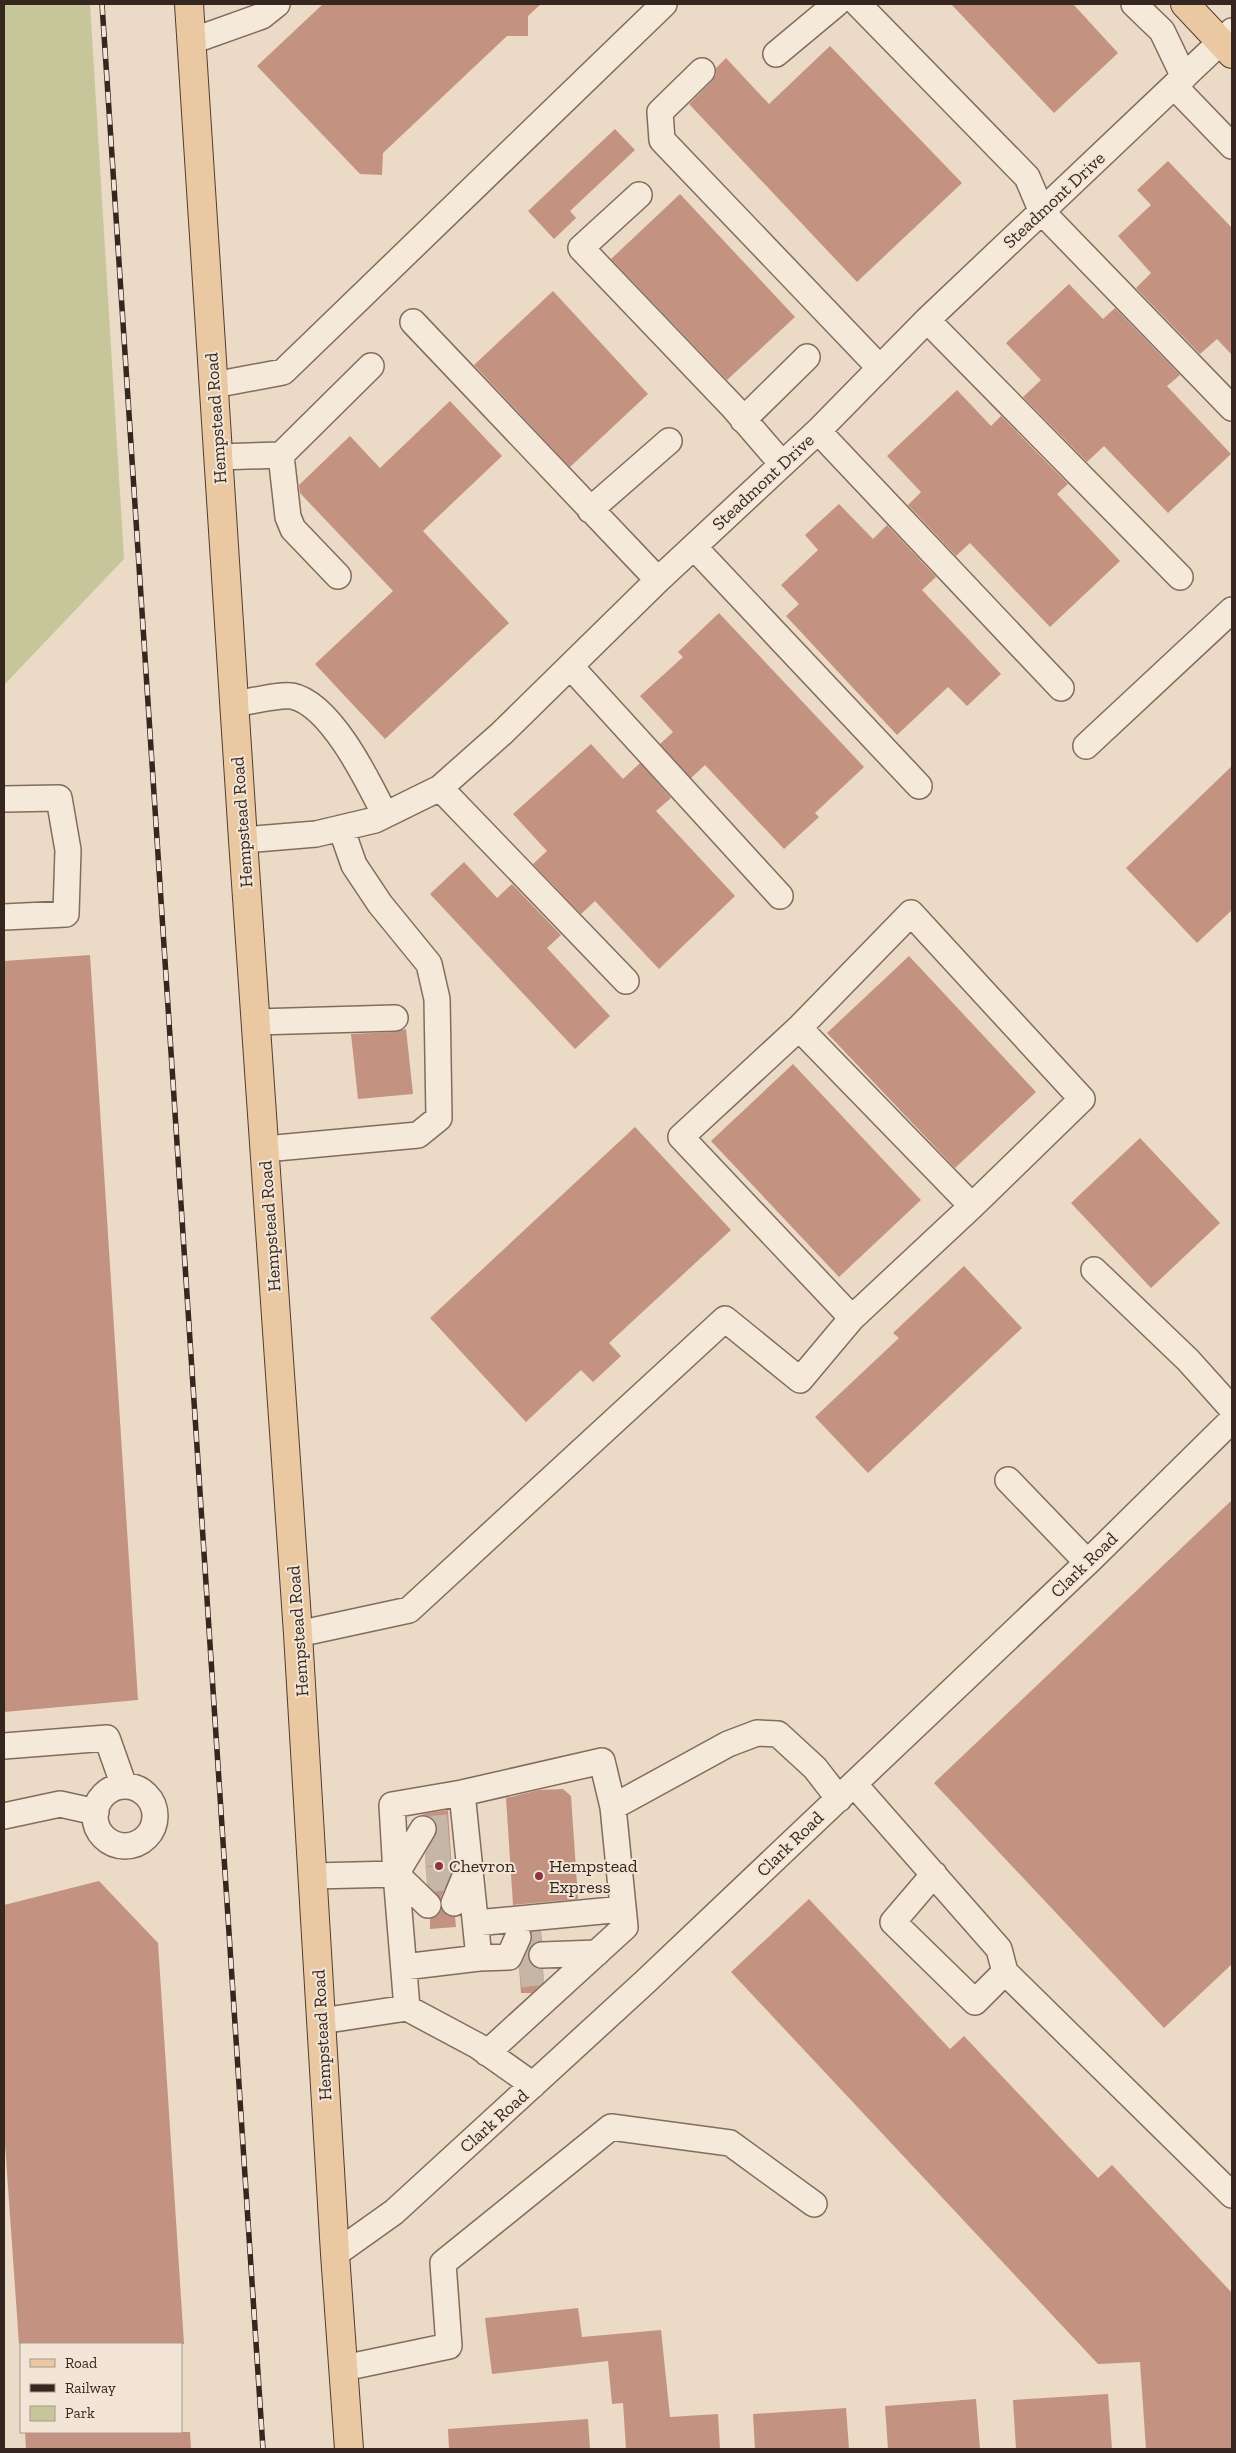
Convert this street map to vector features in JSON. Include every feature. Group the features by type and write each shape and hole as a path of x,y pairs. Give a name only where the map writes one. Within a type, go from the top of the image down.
{"main road":[{"name":"Hempstead Road","path":"189,4 243,840 298,1634 335,2254 349,2449"},
{"path":"1186,4 1228,42"}],"street":[{"path":"192,42 262,16 277,4"},
{"path":"214,384 283,372 664,4"},
{"path":"776,54 836,4"},
{"path":"858,4 1027,177 1042,212 1232,408"},
{"path":"1134,4 1162,31 1179,82 1232,146"},
{"name":"Steadmont Drive","path":"243,840 298,836 341,828 384,815 440,788 571,667 658,580 818,431 927,320 1179,82 1228,42"},
{"path":"702,71 660,112 662,140 880,368"},
{"path":"639,194 580,248 743,420 782,464"},
{"path":"927,320 1180,577"},
{"path":"413,322 658,580"},
{"path":"743,420 807,357"},
{"path":"218,457 281,456 371,366"},
{"path":"818,431 1061,688"},
{"path":"590,510 669,440"},
{"path":"281,456 288,517 293,528 338,576"},
{"path":"694,547 920,786"},
{"path":"1086,746 1232,610"},
{"path":"571,667 780,896"},
{"path":"234,704 289,696 305,700 318,710 360,764 384,815"},
{"path":"440,788 626,981"},
{"path":"4,799 59,798 68,850 66,914 4,917"},
{"path":"264,1149 418,1134 439,1118 437,999 429,964 380,904 354,865 341,828"},
{"path":"298,1634 409,1610 725,1319 800,1380 852,1318 972,1206 1082,1099 911,913 799,1028 681,1137 852,1318"},
{"path":"256,1022 395,1018"},
{"path":"799,1028 972,1206"},
{"path":"1094,1270 1188,1360 1232,1409"},
{"name":"Clark Road","path":"335,2254 394,2212 533,2085 1087,1562 1232,1420"},
{"path":"1008,1480 1087,1562"},
{"path":"613,1807 728,1744 757,1732 778,1734 815,1768 846,1791 934,1874 999,1949 1005,1972 1232,2195"},
{"path":"4,1746 107,1738 124,1786"},
{"path":"407,2008 392,1805 462,1793 602,1761 613,1807 626,1927 487,2053"},
{"path":"124,1786 134,1787 150,1800 155,1818 148,1835 132,1845 114,1843 100,1831 96,1812 99,1802 105,1794 124,1786"},
{"path":"454,1903 462,1793"},
{"path":"4,1816 60,1804 96,1812"},
{"path":"449,1827 457,1865 476,1924 479,1958"},
{"path":"396,1874 423,1829"},
{"path":"396,1874 425,1854"},
{"path":"313,1876 396,1874 427,1880"},
{"path":"396,1874 428,1905"},
{"path":"934,1874 893,1922 975,2002 1005,1972"},
{"path":"476,1924 623,1908"},
{"path":"404,1967 479,1958 597,1953"},
{"path":"321,2022 407,2008 487,2053 533,2085"},
{"path":"344,2368 449,2346 443,2263 611,2128 730,2143 814,2204"}],"green space":[{"path":"4,4 90,4 124,559 4,685"}],"building":[{"path":"323,4 541,4 528,16 528,36 507,36 383,153 382,175 360,174 257,66"},
{"path":"951,4 1073,4 1118,53 1054,113"},
{"path":"830,46 962,183 857,282 689,104 712,81 716,75 716,68 726,58 769,104"},
{"path":"615,129 635,150 570,211 576,218 554,239 528,211"},
{"path":"1168,161 1232,228 1232,355 1217,339 1200,354 1136,288 1151,273 1118,236 1151,205 1137,190"},
{"path":"680,194 795,317 727,380 611,259"},
{"path":"1069,284 1103,319 1115,308 1180,375 1167,386 1231,454 1168,513 1104,446 1087,462 1023,397 1041,380 1006,343"},
{"path":"553,291 648,394 570,467 474,365"},
{"path":"957,390 991,426 1001,416 1068,484 1057,494 1120,561 1050,627 970,543 956,556 908,505 921,492 887,456"},
{"path":"450,401 502,456 423,531 509,623 385,739 315,664 393,591 300,493 299,485 350,436 380,468"},
{"path":"839,504 873,539 887,525 936,577 922,590 1001,674 967,706 948,687 897,735 786,616 799,604 781,585 818,550 805,535"},
{"path":"719,613 864,767 815,813 819,817 784,849 705,765 691,778 660,744 673,732 640,696 683,657 678,652"},
{"path":"591,744 623,779 640,763 671,798 656,811 735,896 659,969 595,901 581,914 533,864 547,851 513,814"},
{"path":"1232,766 1232,910 1197,943 1126,868"},
{"path":"464,862 497,898 512,884 561,935 547,948 610,1016 575,1049 430,894"},
{"path":"90,955 138,1700 4,1712 4,961"},
{"path":"909,956 1036,1092 955,1168 827,1033"},
{"path":"406,1029 413,1094 358,1099 351,1034 395,1032"},
{"path":"793,1064 921,1200 839,1277 711,1141"},
{"path":"635,1127 731,1230 609,1343 621,1356 593,1382 581,1370 526,1422 430,1318"},
{"path":"1140,1138 1220,1223 1151,1288 1071,1203"},
{"path":"964,1266 1022,1328 868,1473 815,1417 899,1338 893,1333"},
{"path":"1232,1500 1232,1964 1164,2028 934,1783"},
{"path":"563,1789 571,1796 578,1899 513,1905 506,1798 539,1790"},
{"path":"448,1810 452,1871 440,1899 427,1884 425,1854 437,1829 431,1817 422,1814"},
{"path":"99,1881 158,1943 184,2344 19,2344 4,2130 4,1905"},
{"path":"809,1899 950,2049 964,2036 1098,2178 1112,2165 1232,2293 1232,2449 1146,2449 1140,2362 1098,2364 731,1972"},
{"path":"442,1909 448,1916 455,1917 456,1927 430,1929 430,1919 438,1915"},
{"path":"541,1931 542,1941 535,1943 530,1948 528,1956 535,1967 543,1969 544,1982 532,1993 521,1993 519,1966 531,1943 531,1932"},
{"path":"578,2308 582,2337 661,2330 670,2417 718,2414 720,2449 626,2449 623,2403 612,2404 608,2361 492,2374 485,2318"},
{"path":"1108,2394 1112,2449 1016,2449 1013,2400"},
{"path":"976,2399 980,2449 888,2449 885,2406"},
{"path":"846,2408 849,2449 755,2449 753,2414"},
{"path":"588,2419 590,2449 449,2449 448,2429"},
{"path":"190,2432 191,2449 26,2449 25,2433"}],"tunnel":[{"path":"423,1829 449,1827"},
{"path":"425,1854 451,1852"},
{"path":"427,1880 452,1877"},
{"path":"518,1937 541,1936"},
{"path":"519,1956 542,1955"},
{"path":"520,1975 543,1972"}],"railway":[{"path":"102,4 263,2449"}],"place":[{"name":"Chevron","path":"439,1866"},
{"name":"Hempstead Express","path":"539,1876"}]}
